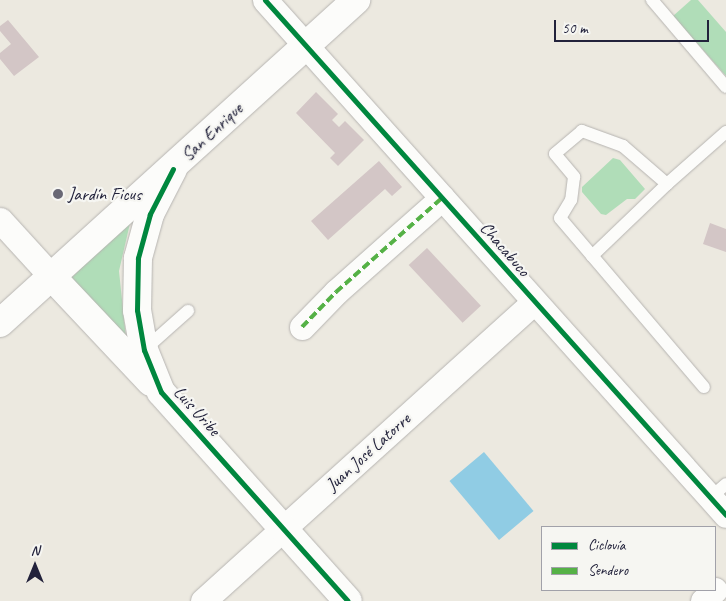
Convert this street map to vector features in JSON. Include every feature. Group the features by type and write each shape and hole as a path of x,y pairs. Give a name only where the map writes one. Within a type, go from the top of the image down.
{"street":[{"name":"Chacabuco","path":"265,0 534,302 721,499"},
{"name":"San Enrique","path":"0,323 173,169 356,0"},
{"name":"Luis Uribe","path":"161,392 144,350 137,310 138,258 150,214 173,169"},
{"path":"302,327 336,292 442,198"},
{"name":"Luis Uribe","path":"0,220 161,392 348,601"},
{"name":"Juan José Latorre","path":"203,601 534,302"},
{"path":"716,589 726,579"},
{"path":"703,601 714,591"}],"lane":[{"path":"652,0 726,87"},
{"path":"667,184 623,146 582,131 555,154 574,177 571,200 560,218 704,387"},
{"path":"592,256 667,184 726,132"},
{"path":"144,350 188,312"}],"green space":[{"path":"691,0 698,0 726,32 726,76 673,16"},
{"path":"613,158 620,160 645,189 635,199 627,199 606,215 601,214 582,192 582,187"},
{"path":"131,219 119,271 126,338 70,279"}],"water":[{"path":"484,452 533,511 499,540 450,481"}],"building":[{"path":"8,20 39,57 14,76 0,59 0,53 11,44 0,31 0,26"},
{"path":"316,92 338,114 332,120 339,127 345,121 364,140 338,166 330,158 335,153 296,113"},
{"path":"379,161 402,187 392,196 385,189 328,240 311,221"},
{"path":"710,223 726,229 726,252 703,244"},
{"path":"427,248 481,306 463,323 409,265"}],"marked path":[{"path":"302,327 336,292 442,198"}],"cycle path":[{"path":"265,0 726,515"},
{"path":"173,169 150,214 138,258 137,310 144,350 161,392 348,601"}],"place":[{"name":"Jardín Ficus","path":"58,194"}]}
